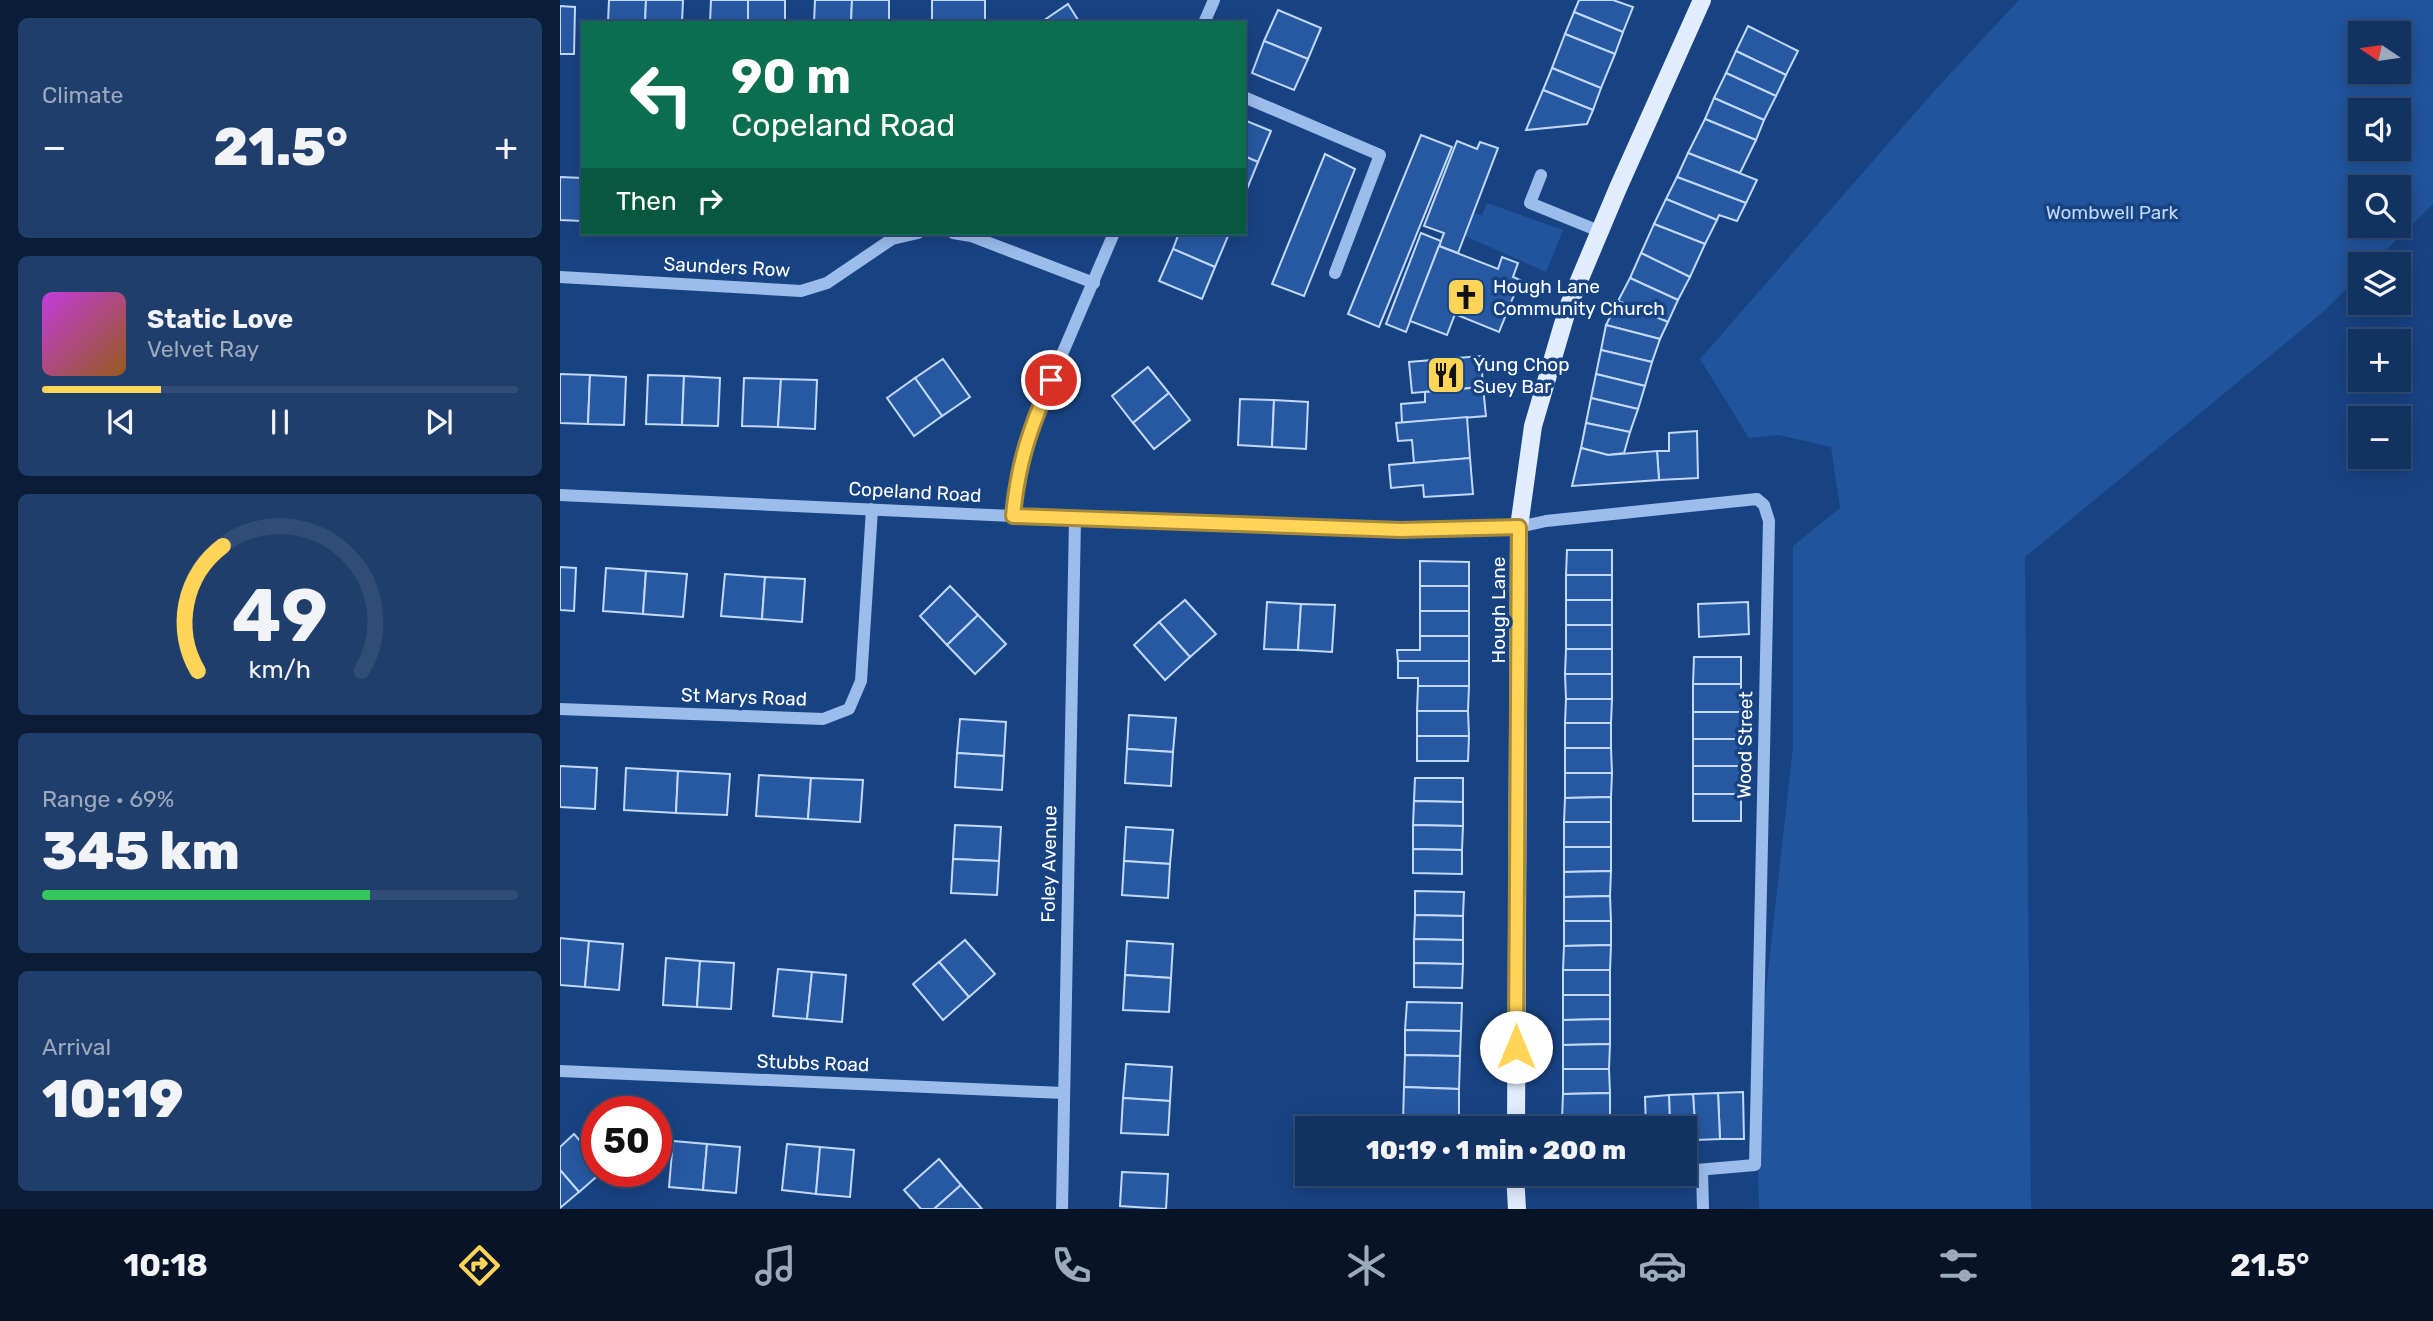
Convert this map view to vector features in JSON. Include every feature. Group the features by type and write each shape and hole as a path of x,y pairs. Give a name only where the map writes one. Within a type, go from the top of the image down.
{"main road":[{"name":"Hough Lane","path":"1516,1116 1519,527 1533,426 1567,307 1702,0"},
{"path":"1516,1186 1517,1209"}],"street":[{"path":"1206,21 1214,0"},
{"path":"1246,98 1380,155 1335,273"},
{"path":"1541,174 1530,203 1599,231"},
{"name":"Saunders Row","path":"560,277 801,291 827,283 892,239 909,235"},
{"path":"965,235 1094,282"},
{"path":"1013,516 1016,479 1030,429 1113,235"},
{"name":"Copeland Road","path":"560,495 1075,519 1401,530 1519,527"},
{"name":"Wood Street","path":"1519,527 1546,521 1757,499 1764,505 1769,520 1755,1165 1697,1171"},
{"name":"St Marys Road","path":"560,709 823,719 849,709 861,681 872,509"},
{"name":"Foley Avenue","path":"1062,1209 1075,519"},
{"name":"Stubbs Road","path":"560,1072 1064,1093"},
{"path":"1702,1171 1703,1209"}],"green space":[{"name":"Wombwell Park","path":"2019,0 2433,0 2433,204 2411,226 2411,175 2348,175 2348,238 2398,238 2384,252 2348,252 2348,288 2322,313 2025,557 2031,1209 1759,1209 1756,1080 1793,748 1793,546 1840,508 1831,447 1779,435 1749,438 1700,359 1936,89"},
{"path":"1487,203 1563,230 1546,272 1465,236 1474,213 1482,215"}],"building":[{"path":"609,0 646,0 645,21 608,21"},
{"path":"646,0 683,0 682,21 645,21"},
{"path":"711,0 748,0 748,21 710,21"},
{"path":"748,0 785,0 785,21 748,21"},
{"path":"815,0 852,0 851,21 814,21"},
{"path":"852,0 889,0 889,21 851,21"},
{"path":"932,0 985,0 985,21 932,21"},
{"path":"1579,0 1613,0 1633,7 1623,32 1574,12"},
{"path":"1068,4 1079,21 1043,21"},
{"path":"560,6 575,7 574,54 560,54"},
{"path":"1278,10 1321,28 1308,59 1264,41"},
{"path":"1574,12 1623,32 1615,54 1565,34"},
{"path":"1748,26 1798,51 1786,75 1736,51"},
{"path":"1565,34 1615,54 1601,88 1552,68"},
{"path":"1264,41 1308,59 1294,90 1252,73"},
{"path":"1736,51 1786,75 1776,96 1726,73"},
{"path":"1552,68 1601,88 1593,110 1543,90"},
{"path":"1726,73 1776,96 1764,120 1714,98"},
{"path":"1543,90 1593,110 1587,124 1526,130"},
{"path":"1714,98 1764,120 1756,140 1705,119"},
{"path":"1705,119 1756,140 1740,173 1688,153"},
{"path":"1246,121 1271,131 1258,162 1246,157"},
{"path":"1421,135 1452,147 1379,327 1348,314"},
{"path":"1457,141 1477,149 1480,142 1498,148 1458,253 1439,246 1444,233 1424,226"},
{"path":"1688,153 1757,180 1746,203 1677,177"},
{"path":"1325,154 1355,169 1304,296 1272,284"},
{"path":"1246,157 1258,162 1246,192"},
{"path":"560,177 581,178 581,221 560,220"},
{"path":"1677,177 1746,203 1737,221 1719,215 1717,220 1666,199"},
{"path":"1666,199 1717,220 1705,244 1654,224"},
{"path":"1654,224 1705,244 1690,277 1641,253"},
{"path":"1421,233 1441,241 1406,332 1386,324"},
{"path":"1178,235 1228,236 1215,267 1173,249"},
{"name":"Hough Lane Community Church","path":"1439,246 1498,269 1502,257 1518,263 1513,277 1520,280 1499,332 1455,314 1447,335 1410,321"},
{"path":"1173,249 1215,267 1202,299 1159,281"},
{"path":"1641,253 1690,277 1678,300 1630,278"},
{"path":"1630,278 1678,300 1668,322 1618,301"},
{"path":"1618,301 1668,322 1660,339 1606,325"},
{"path":"1606,325 1660,339 1652,362 1601,350"},
{"path":"1601,350 1652,362 1645,386 1596,374"},
{"name":"Yung Chop Suey Bar","path":"1481,356 1483,387 1412,393 1409,362"},
{"path":"943,359 970,397 942,416 915,378"},
{"path":"1148,367 1169,393 1133,423 1112,396"},
{"path":"560,374 590,375 588,424 560,423"},
{"path":"1596,374 1645,386 1638,409 1591,398"},
{"path":"590,375 626,377 624,425 588,424"},
{"path":"648,375 684,376 682,425 646,424"},
{"path":"684,376 720,378 718,426 682,425"},
{"path":"744,378 781,379 778,427 742,426"},
{"path":"915,378 942,416 914,436 887,398"},
{"path":"781,379 817,380 815,429 778,427"},
{"path":"1483,387 1486,416 1402,423 1401,404 1425,402 1425,392"},
{"path":"1169,393 1190,420 1154,449 1133,423"},
{"path":"1591,398 1638,409 1630,432 1586,423"},
{"path":"1240,399 1274,400 1272,447 1238,445"},
{"path":"1274,400 1308,402 1306,449 1272,447"},
{"path":"1467,417 1470,458 1414,463 1412,440 1398,441 1396,423"},
{"path":"1586,423 1630,432 1624,453 1608,455 1581,448"},
{"path":"1697,431 1698,478 1659,480 1657,451 1669,451 1669,433"},
{"path":"1581,448 1608,455 1657,451 1659,480 1572,486"},
{"path":"1470,458 1473,494 1424,497 1423,485 1391,488 1389,465"},
{"path":"1567,550 1612,550 1612,575 1566,575"},
{"path":"1420,561 1469,562 1469,586 1420,586"},
{"path":"560,567 576,568 574,611 560,610"},
{"path":"606,568 646,571 643,614 603,611"},
{"path":"646,571 687,574 683,617 643,614"},
{"path":"725,574 765,577 762,619 721,616"},
{"path":"1566,575 1612,575 1612,600 1566,600"},
{"path":"765,577 805,579 802,622 762,619"},
{"path":"950,586 978,615 947,645 920,616"},
{"path":"1420,586 1469,586 1469,611 1420,611"},
{"path":"1185,600 1216,634 1190,657 1159,622"},
{"path":"1566,600 1612,600 1612,625 1566,625"},
{"path":"1267,602 1301,604 1298,650 1264,649"},
{"path":"1748,602 1749,634 1699,637 1698,604"},
{"path":"1301,604 1335,605 1332,652 1298,650"},
{"path":"1420,611 1469,611 1469,636 1420,636"},
{"path":"978,615 1006,644 975,674 947,645"},
{"path":"1159,622 1190,657 1165,680 1134,645"},
{"path":"1566,625 1612,625 1612,649 1566,649"},
{"path":"1420,636 1469,636 1469,661 1398,661 1397,650 1420,650"},
{"path":"1566,649 1612,649 1612,674 1565,674"},
{"path":"1694,657 1741,657 1741,684 1693,684"},
{"path":"1398,661 1469,661 1469,686 1418,686 1418,678 1398,678"},
{"path":"1565,674 1612,674 1612,699 1566,699"},
{"path":"1693,684 1741,684 1741,712 1693,712"},
{"path":"1418,686 1469,686 1468,711 1417,711"},
{"path":"1566,699 1612,699 1611,723 1565,723"},
{"path":"1417,711 1468,711 1469,736 1417,736"},
{"path":"1693,712 1741,712 1741,739 1693,739"},
{"path":"1129,715 1176,718 1173,752 1127,749"},
{"path":"960,719 1006,722 1004,756 957,753"},
{"path":"1565,723 1611,723 1611,748 1565,748"},
{"path":"1417,736 1469,736 1468,761 1417,761"},
{"path":"1693,739 1741,739 1741,766 1693,766"},
{"path":"1565,748 1611,748 1612,773 1565,773"},
{"path":"1127,749 1173,752 1171,786 1125,783"},
{"path":"957,753 1004,756 1002,790 955,787"},
{"path":"560,766 597,768 595,809 560,807"},
{"path":"1693,766 1741,766 1741,794 1693,794"},
{"path":"626,768 678,771 676,813 624,810"},
{"path":"678,771 730,774 727,815 676,813"},
{"path":"1565,773 1612,773 1611,797 1565,798"},
{"path":"759,775 811,778 808,819 756,816"},
{"path":"811,778 863,780 860,822 808,819"},
{"path":"1415,778 1463,778 1463,802 1414,801"},
{"path":"1693,794 1741,794 1741,821 1693,821"},
{"path":"1611,797 1611,822 1564,822 1565,798"},
{"path":"1414,801 1463,802 1463,826 1413,825"},
{"path":"1564,822 1611,822 1611,847 1564,847"},
{"path":"955,825 1001,827 999,861 953,859"},
{"path":"1413,825 1463,826 1462,850 1413,849"},
{"path":"1126,827 1173,830 1170,864 1124,861"},
{"path":"1564,847 1611,847 1611,871 1564,872"},
{"path":"1413,849 1462,850 1462,874 1413,873"},
{"path":"953,859 999,861 997,895 951,893"},
{"path":"1124,861 1170,864 1168,898 1122,895"},
{"path":"1611,871 1610,896 1564,897 1564,872"},
{"path":"1415,891 1464,892 1463,916 1415,915"},
{"path":"1610,896 1611,921 1564,921 1564,897"},
{"path":"1415,915 1463,916 1463,940 1414,939"},
{"path":"1564,921 1611,921 1611,945 1564,946"},
{"path":"560,938 589,941 585,987 560,985"},
{"path":"1414,939 1463,940 1463,964 1414,963"},
{"path":"965,940 995,974 969,997 939,962"},
{"path":"589,941 623,944 619,990 585,987"},
{"path":"1127,941 1173,944 1171,978 1125,975"},
{"path":"1611,945 1610,970 1563,970 1564,946"},
{"path":"666,958 700,961 697,1007 663,1005"},
{"path":"700,961 734,963 731,1009 697,1007"},
{"path":"939,962 969,997 943,1020 913,984"},
{"path":"1414,963 1463,964 1462,988 1414,987"},
{"path":"778,969 812,972 807,1019 773,1016"},
{"path":"1563,970 1610,970 1610,995 1563,995"},
{"path":"812,972 846,975 842,1022 807,1019"},
{"path":"1125,975 1171,978 1169,1012 1123,1010"},
{"path":"1563,995 1610,995 1610,1019 1563,1020"},
{"path":"1407,1002 1462,1003 1461,1031 1405,1030"},
{"path":"1610,1019 1610,1044 1563,1045 1563,1020"},
{"path":"1405,1030 1461,1031 1460,1056 1405,1055"},
{"path":"1610,1044 1609,1069 1563,1069 1563,1045"},
{"path":"1405,1055 1460,1056 1459,1089 1404,1087"},
{"path":"1126,1064 1172,1067 1170,1101 1123,1098"},
{"path":"1563,1069 1609,1069 1610,1093 1563,1094"},
{"path":"1404,1087 1459,1089 1459,1116 1403,1116"},
{"path":"1743,1092 1744,1139 1720,1139 1718,1093"},
{"path":"1610,1093 1610,1116 1562,1116 1563,1094"},
{"path":"1718,1093 1720,1139 1697,1140 1693,1094"},
{"path":"1693,1094 1694,1116 1670,1116 1669,1095"},
{"path":"1669,1095 1670,1116 1646,1116 1645,1097"},
{"path":"1123,1098 1170,1101 1168,1135 1121,1133"},
{"path":"574,1134 581,1142 581,1187 585,1187 579,1192 560,1170 560,1147"},
{"path":"673,1141 707,1144 703,1190 669,1187 672,1187"},
{"path":"707,1144 740,1147 736,1193 703,1190"},
{"path":"787,1144 820,1147 816,1194 782,1190"},
{"path":"820,1147 854,1150 850,1197 816,1194"},
{"path":"939,1159 961,1185 934,1209 921,1209 904,1190"},
{"path":"560,1170 579,1192 560,1208"},
{"path":"1122,1172 1168,1174 1166,1209 1120,1206"},
{"path":"961,1185 982,1209 934,1209"}],"place":[{"name":"Hough Lane Community Church","path":"1466,297"},
{"name":"Yung Chop Suey Bar","path":"1446,375"}],"route":[{"path":"1051,380 1030,429 1016,479 1013,516 1401,530 1519,527 1516,1047"}]}
